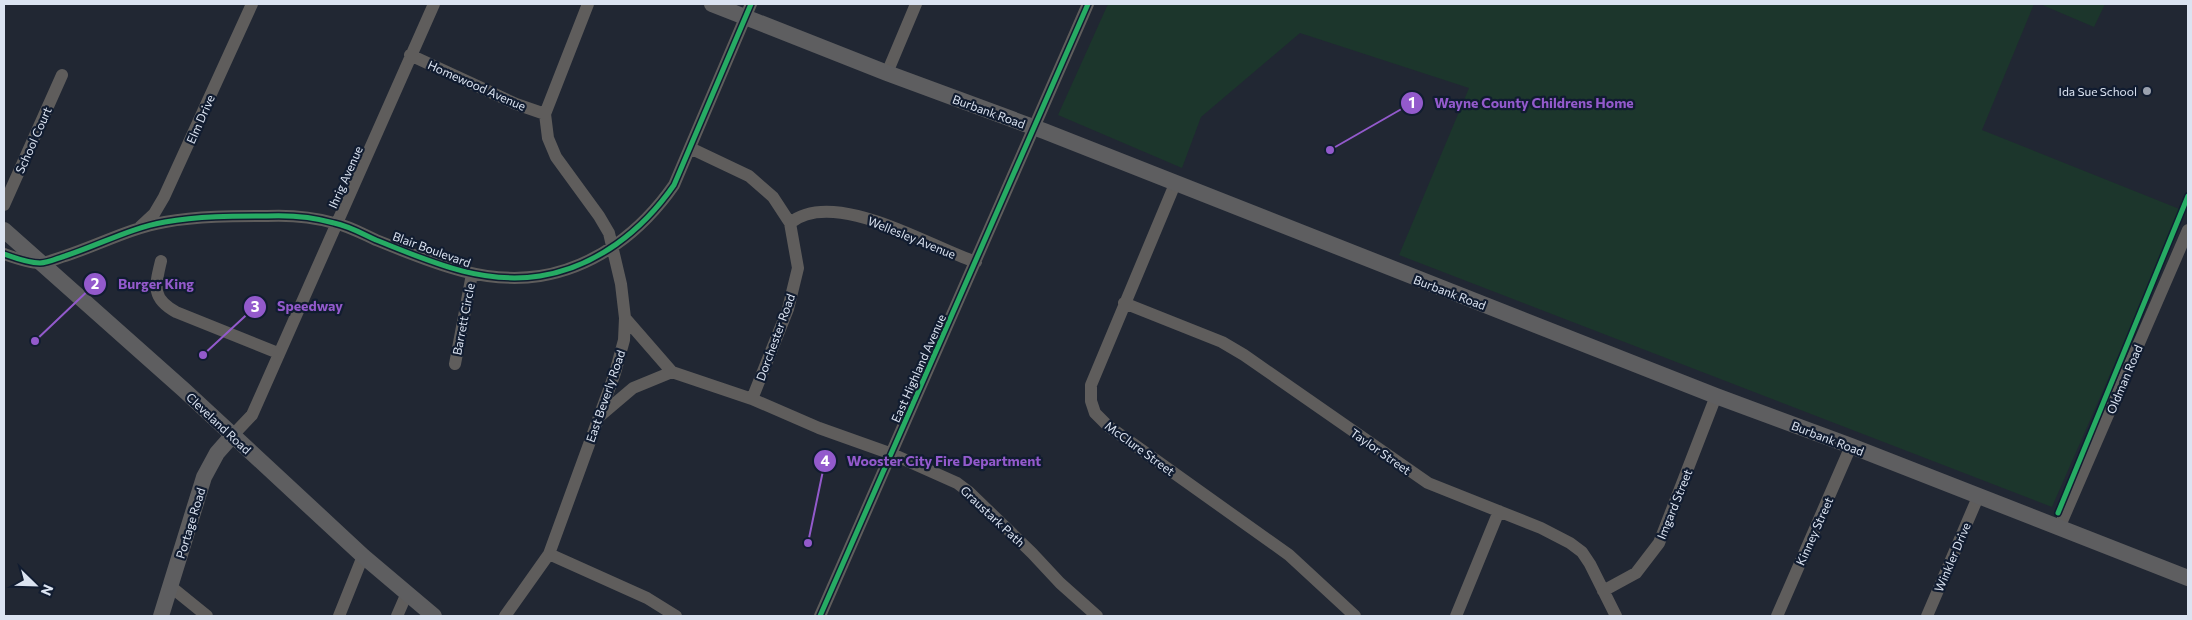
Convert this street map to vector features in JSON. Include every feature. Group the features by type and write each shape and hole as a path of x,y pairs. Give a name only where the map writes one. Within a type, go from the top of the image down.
{"main road":[{"name":"Burbank Road","path":"712,4 748,10 887,73 1035,128 1716,396 1851,446 2188,578"},
{"name":"Cleveland Road","path":"4,230 184,390 363,556 434,616"},
{"name":"Portage Road","path":"161,616 204,477 217,453 232,436"}],"street":[{"name":"Elm Drive","path":"140,227 154,214 164,197 252,4"},
{"name":"Ihrig Avenue","path":"232,436 252,415 335,223 434,4"},
{"name":"East Beverly Road","path":"505,616 549,554 615,373 622,348 625,318 609,233 599,216 556,157 548,138 545,114 588,4"},
{"path":"887,73 916,4"},
{"name":"East Highland Avenue","path":"820,616 1088,4"},
{"name":"Blair Boulevard","path":"41,263 97,246 140,227 196,218 270,216 309,218 335,223 425,260 472,274 513,278 540,276 574,266 613,247 636,230 665,198 674,185 748,10"},
{"name":"Homewood Avenue","path":"410,55 516,104 545,114"},
{"name":"School Court","path":"4,205 62,75"},
{"name":"Dorchester Road","path":"690,148 749,176 773,197 790,223 798,268 788,309 752,399"},
{"name":"McClure Street","path":"1175,184 1090,385 1091,401 1095,413 1120,436 1201,490 1289,554 1355,616"},
{"name":"Wellesley Avenue","path":"790,223 812,213 855,214 976,262"},
{"name":"Oldman Road","path":"2059,528 2188,230"},
{"path":"4,254 16,259 41,263"},
{"path":"161,262 156,288 160,301 176,312 278,353"},
{"name":"Barrett Circle","path":"455,364 472,274"},
{"name":"Taylor Street","path":"1124,303 1222,342 1244,355 1428,483 1541,528 1570,543 1582,552 1590,564 1616,616"},
{"path":"598,418 632,388 672,372 625,318"},
{"name":"Graustark Path","path":"672,372 752,399 819,428 892,454 957,484 969,492 1097,616"},
{"name":"Imgard Street","path":"1604,591 1636,573 1659,543 1716,396"},
{"name":"Kinney Street","path":"1778,616 1851,446"},
{"name":"Winkler Drive","path":"1926,616 1978,497"},
{"path":"1456,616 1499,511"},
{"path":"549,554 647,598 676,616"},
{"path":"339,616 363,556"},
{"path":"170,586 207,616"},
{"path":"396,616 407,593"}],"green space":[{"path":"1108,4 2034,4 1982,130 2182,210 2052,507 1399,255 1469,88 1300,33 1201,117 1182,168 1058,115"},
{"path":"2040,4 2105,4 2094,27"}],"cycle path":[{"path":"4,254 26,261 43,263 78,252 139,228 165,222 216,217 284,216 309,218 340,224 416,256 476,274 518,278 540,276 561,271 599,255 632,232 661,202 674,185 751,4"},
{"path":"820,616 1088,4"},
{"path":"2058,513 2188,196"}],"place":[{"name":"Ida Sue School","path":"2147,91"},
{"name":"Wayne County Childrens Home","path":"1330,150"},
{"name":"Burger King","path":"35,341"},
{"name":"Speedway","path":"203,355"},
{"name":"Wooster City Fire Department","path":"808,543"}]}
